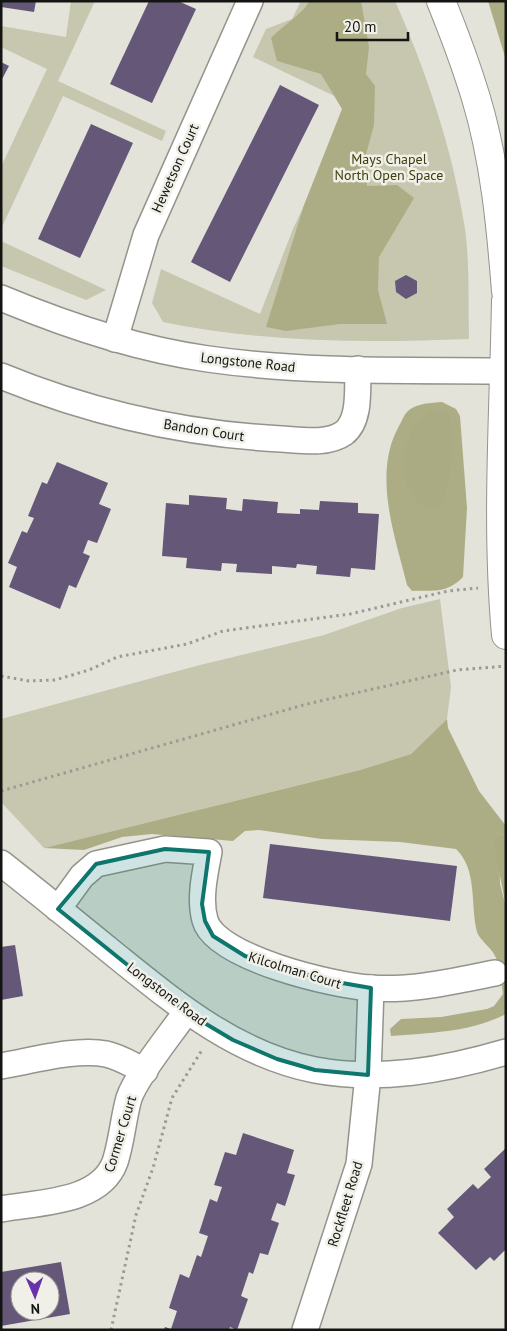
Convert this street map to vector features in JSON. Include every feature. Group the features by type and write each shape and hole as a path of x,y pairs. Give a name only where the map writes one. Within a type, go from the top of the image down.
{"main road":[{"path":"441,1 477,100 492,166 501,226 506,291"},
{"path":"506,301 499,506 501,585 506,635"}],"street":[{"name":"Hewetson Court","path":"115,339 140,253 156,209 250,1"},
{"name":"Longstone Road","path":"1,298 80,329 115,339 208,359 271,365 358,369 505,371"},
{"name":"Bandon Court","path":"1,376 55,395 138,419 240,436 309,441 344,433 352,422 356,408 358,369"},
{"name":"Kilcolman Court","path":"58,909 82,876 96,864 165,849 208,852 202,904 205,921 213,936 245,956 324,980 371,988 433,986 495,973"},
{"name":"Longstone Road","path":"1,863 186,1012 233,1040 277,1059 315,1070 368,1075 422,1072 466,1064 506,1052"},
{"path":"368,1075 371,988"},
{"name":"Cormer Court","path":"1,1209 75,1196 93,1189 106,1179 114,1162 130,1097 145,1071 186,1012"},
{"path":"1,1066 68,1055 104,1054 119,1058 145,1071"},
{"name":"Rockfleet Road","path":"305,1330 358,1164 368,1075"}],"path":[{"path":"1,676 29,681 55,680 89,670 117,657 186,644 224,631 350,614 448,592 501,585"},
{"path":"1,791 307,704 456,670 506,666"},
{"path":"111,1330 136,1215 153,1168 172,1098 202,1050"}],"highlighted area":[{"path":"165,849 209,852 202,904 205,921 213,936 245,956 325,980 371,988 368,1075 315,1070 277,1059 233,1040 186,1012 58,909 96,864"}],"green space":[{"path":"71,1 95,1 58,81 166,131 162,141 63,96 1,229 1,167 47,69 1,47 1,26 66,37"},
{"name":"Mays Chapel North Open Space","path":"301,1 395,1 418,56 438,113 460,200 467,243 469,339 353,341 277,338 240,334 163,322 152,303 161,269 260,314 293,229 351,104 253,57 266,29 292,19"},
{"path":"1,241 106,290 86,300 1,266"},
{"path":"440,599 451,687 447,719 411,754 360,770 44,848 1,802 1,719 200,665 324,635 402,608"}],"shaded area":[{"path":"309,1 361,1 369,47 366,74 375,86 374,125 365,158 367,186 397,185 414,198 379,257 378,290 387,324 340,324 286,331 266,327 304,205 342,109 321,74 277,61 271,38 303,9"},
{"path":"488,1 506,1 506,60"},
{"path":"442,402 456,409 460,416 467,508 463,577 445,589 412,591 407,585 392,526 388,505 387,464 391,445 407,412 420,405"},
{"path":"432,411 446,412 451,422 452,441 451,464 445,497 442,505 432,509 418,502 409,490 405,476 404,460 407,444 413,430 421,418"},
{"path":"447,719 448,728 479,791 506,826 506,836 499,834 500,884 506,907 506,1014 479,1025 450,1031 391,1036 390,1029 401,1019 441,1017 487,1009 494,1006 503,994 498,963 492,951 477,932 468,867 456,849 400,842 322,839 259,830 245,831 233,841 152,834 122,837 84,850 44,848 360,770 411,754"},
{"path":"499,834 506,836 506,907 494,845"}],"building":[{"path":"1,1 36,1 34,12 1,7"},
{"path":"149,1 178,1 196,9 152,103 110,84"},
{"path":"1,62 9,66 1,81"},
{"path":"280,85 319,105 230,282 191,262"},
{"path":"91,124 133,143 80,258 38,239"},
{"path":"406,275 417,281 417,293 406,299 396,292 395,281"},
{"path":"57,462 108,483 99,504 111,509 97,543 88,540 83,553 90,556 76,588 69,585 60,609 9,587 17,567 8,563 22,531 27,533 34,518 28,516 42,482 47,484"},
{"path":"189,495 227,498 226,509 242,511 243,499 278,502 277,513 300,514 300,509 319,510 320,501 358,503 358,513 379,514 375,570 351,568 350,577 316,574 317,566 297,564 296,568 272,566 272,574 236,572 237,564 222,563 221,571 186,568 187,558 162,556 166,503 189,505"},
{"path":"270,844 457,866 450,921 263,898"},
{"path":"15,945 23,996 1,1000 1,947"},
{"path":"243,1133 294,1150 287,1173 295,1175 285,1206 277,1203 271,1220 279,1223 268,1255 260,1253 253,1274 249,1272 241,1296 248,1299 237,1330 230,1327 229,1330 164,1330 165,1327 171,1329 177,1311 169,1308 180,1274 189,1278 197,1255 201,1257 208,1236 199,1233 210,1199 217,1202 222,1187 214,1185 225,1152 236,1155"},
{"path":"506,1148 506,1249 494,1261 490,1257 476,1270 438,1233 454,1217 447,1209 473,1184 478,1189 491,1177 484,1169"},
{"path":"61,1262 70,1314 60,1316 60,1271 10,1271 10,1321 30,1321 1,1326 1,1272"}]}
